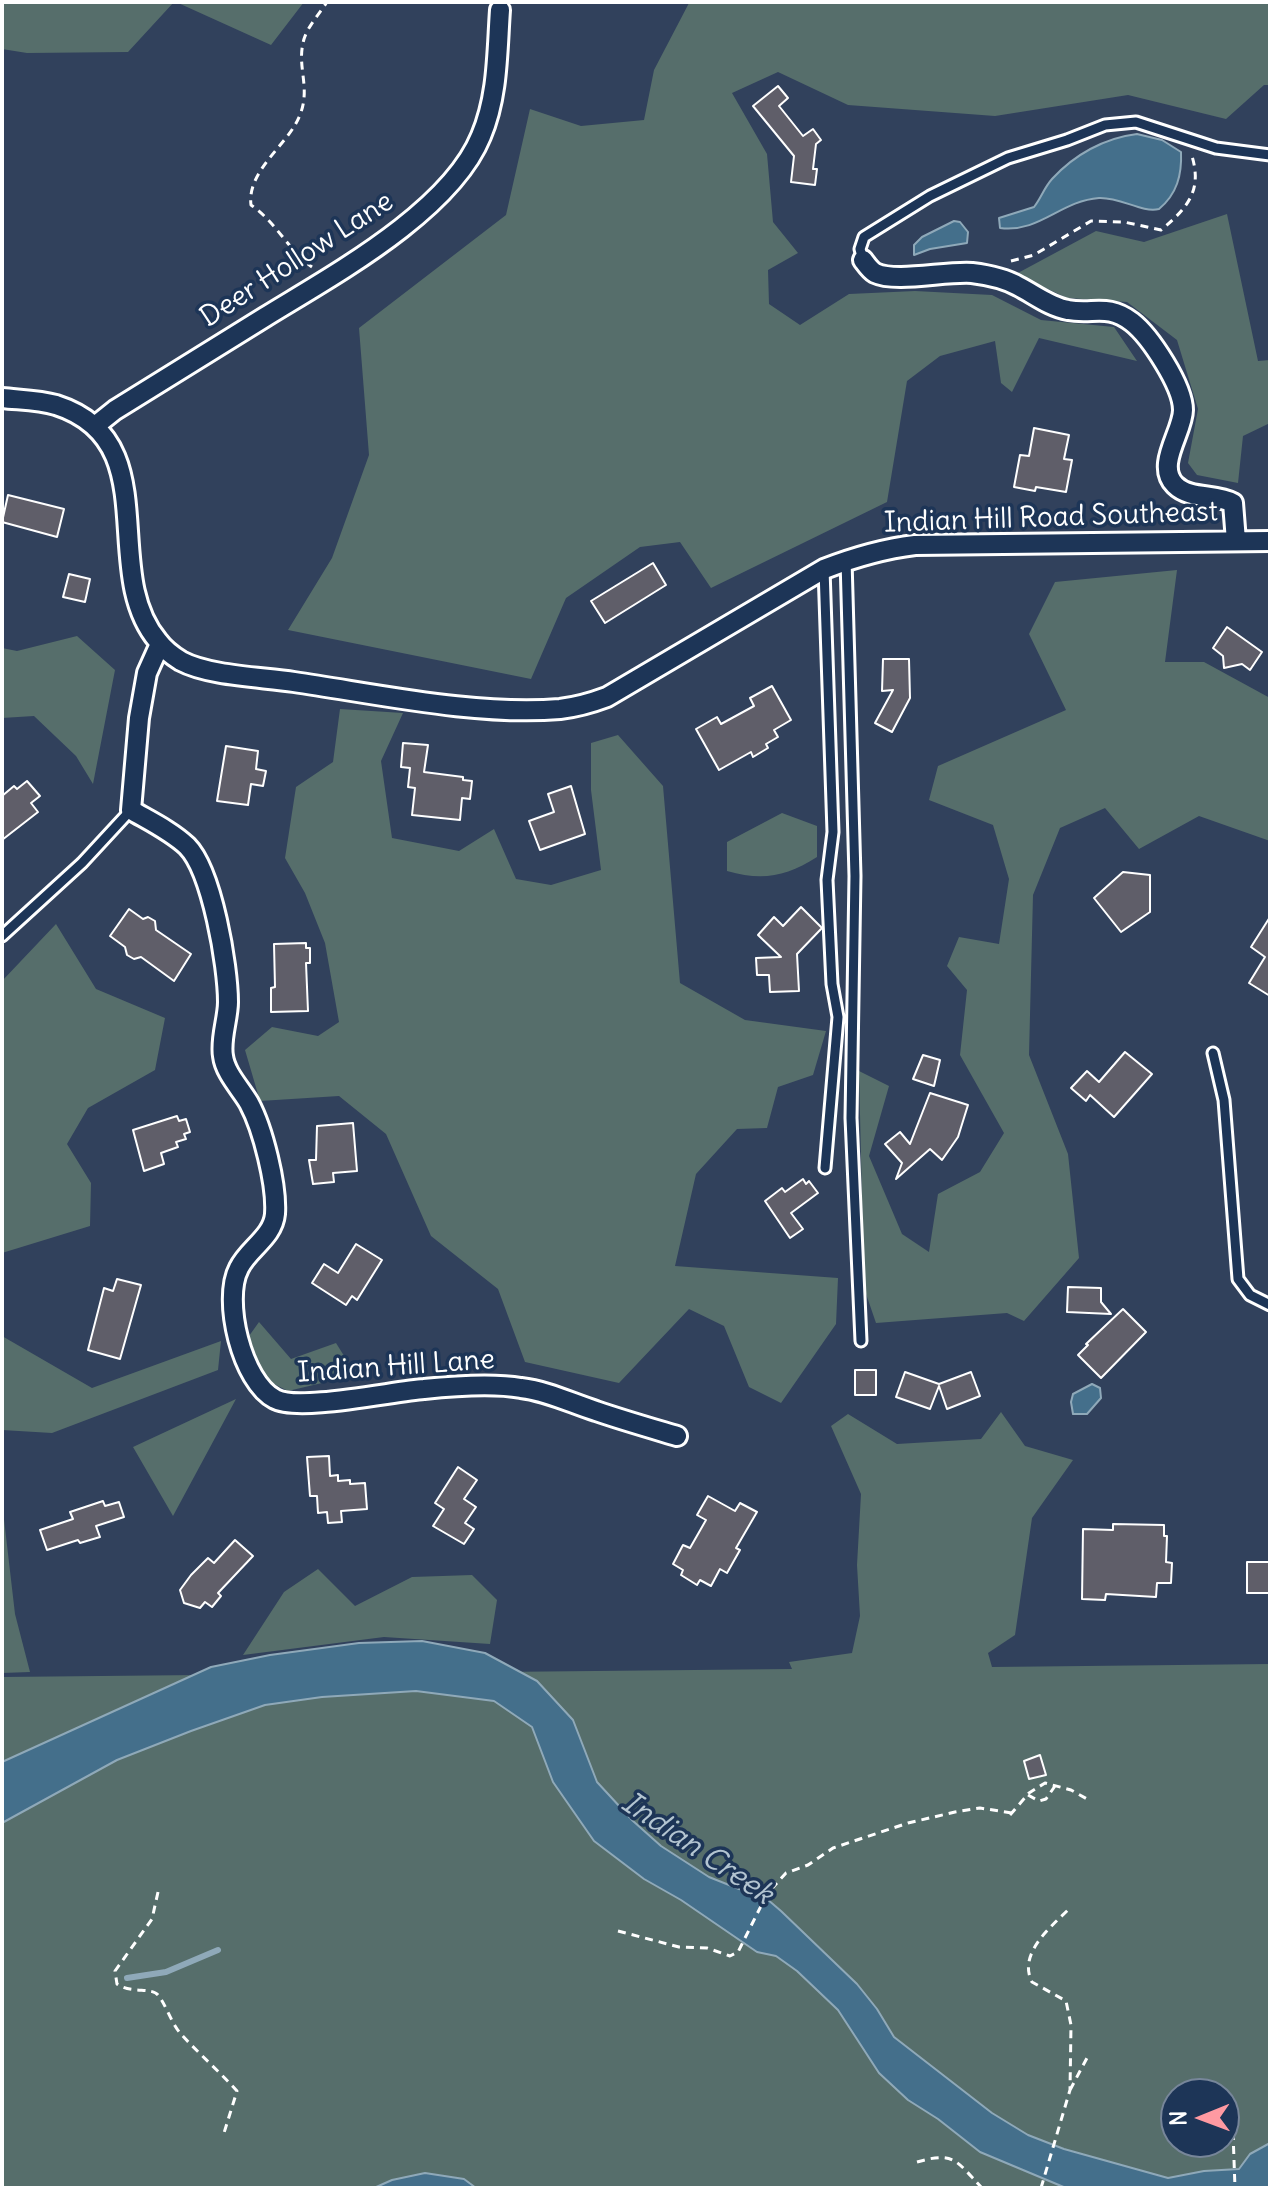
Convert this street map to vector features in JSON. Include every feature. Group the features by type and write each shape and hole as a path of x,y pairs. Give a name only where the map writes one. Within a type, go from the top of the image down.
{"street":[{"name":"Deer Hollow Lane","path":"95,426 115,410 376,247 445,189 467,162 481,138 493,98 500,10"},
{"path":"863,260 872,272 892,278 942,273 999,277 1055,307 1069,311 1101,309 1116,312 1133,323 1173,379 1183,405 1172,448 1171,478 1178,488 1194,495 1224,498 1233,503 1236,541"},
{"name":"Indian Hill Road Southeast","path":"2,398 55,405 95,426 108,440 125,489 130,565 136,601 146,625 160,644 181,661 227,673 486,709 582,706 625,688 824,569 873,551 915,545 1270,541"},
{"path":"131,810 139,718 147,673 160,644"},
{"name":"Indian Hill Lane","path":"131,810 188,848 204,873 217,915 228,1000 222,1055 225,1066 250,1104 265,1148 273,1193 275,1216 269,1231 246,1254 232,1283 231,1299 244,1359 258,1386 278,1402 294,1403 353,1399 425,1388 519,1387 547,1393 677,1436"}],"lane":[{"path":"863,260 860,249 864,237 930,196 1008,158 1105,125 1136,122 1227,150 1270,155"},
{"path":"846,560 855,876 851,1118 861,1341"},
{"path":"824,569 833,832 827,880 832,984 838,1017 825,1168"},
{"path":"2,936 82,863 131,810"},
{"path":"1213,1053 1224,1100 1238,1279 1250,1295 1270,1305"}],"path":[{"path":"327,2 305,37 302,52 307,98 296,124 262,168 250,196 251,205 278,229 304,261 328,278"},
{"path":"1007,262 1034,255 1091,221 1124,222 1161,230 1177,216 1194,193 1197,171 1186,138"},
{"path":"618,1931 679,1947 707,1948 730,1956 738,1952 767,1894 786,1873 808,1865 833,1848 896,1827 980,1808 1011,1814 1028,1795 1045,1783 1087,1799"},
{"path":"1028,1795 1039,1801 1046,1799 1055,1786"},
{"path":"158,1892 152,1919 115,1971 117,1984 127,1990 153,1991 159,1995 179,2032 237,2091 224,2133"},
{"path":"1070,2090 1069,2008 1066,2001 1032,1982 1028,1968 1035,1946 1071,1907"},
{"path":"1041,2188 1070,2090 1088,2056"},
{"path":"917,2162 938,2156 953,2159 982,2188"},
{"path":"1234,2158 1235,2188"}],"green space":[{"path":"2,2 174,2 128,52 27,53 2,49"},
{"path":"176,2 304,2 271,45"},
{"path":"1263,2 1270,5 1270,85 1264,85 1226,119 1128,95 995,116 848,105 778,72 732,93 767,154 773,222 798,253 768,270 769,304 800,325 849,294 915,291 992,295 1041,320 1114,327 1137,361 1039,338 1012,392 1001,383 995,341 940,356 907,381 887,502 711,588 680,542 640,547 566,598 531,679 288,630 332,558 369,455 359,328 506,215 530,109 581,126 644,120 654,70 689,3"},
{"path":"1227,214 1258,361 1270,360 1270,423 1243,436 1238,483 1197,475 1188,463 1198,409 1177,340 1127,302 1067,298 1016,274 1096,231 1144,242"},
{"path":"1177,570 1165,662 1204,662 1270,698 1270,841 1199,816 1139,849 1105,808 1060,828 1033,895 1029,1055 1068,1154 1079,1258 1024,1321 1007,1313 876,1323 864,1288 859,1071 889,1086 869,1156 902,1234 929,1252 938,1194 980,1172 1004,1133 960,1055 967,990 947,966 959,937 999,944 1009,879 993,825 929,800 938,766 1066,710 1029,634 1055,582"},
{"path":"77,636 115,670 93,784 76,756 34,716 2,718 2,648 17,651"},
{"path":"340,709 403,713 381,761 392,838 459,851 494,829 516,879 551,885 601,870 591,790 591,743 618,735 663,786 680,983 745,1020 826,1031 813,1075 778,1087 767,1128 737,1129 696,1174 675,1266 838,1278 836,1324 781,1403 749,1387 724,1326 689,1309 619,1383 525,1362 498,1289 431,1236 386,1134 339,1096 260,1101 245,1050 272,1027 318,1036 339,1022 325,943 305,893 285,858 296,787 333,762"},
{"path":"782,813 817,826 817,857 795,869 774,875 751,876 727,871 727,842"},
{"path":"56,924 96,989 165,1018 155,1070 88,1108 67,1144 91,1183 90,1226 2,1253 2,981"},
{"path":"259,1322 291,1359 336,1343 356,1375 288,1391 264,1379 249,1336"},
{"path":"2,1336 92,1388 221,1341 218,1370 52,1433 2,1430"},
{"path":"236,1399 173,1516 133,1447"},
{"path":"1001,1412 1025,1446 1073,1460 1032,1518 1015,1635 988,1653 992,1667 1270,1664 1270,2188 2,2188 2,1677 792,1669 789,1662 852,1653 860,1616 857,1565 861,1494 831,1426 848,1414 897,1444 981,1439"},
{"path":"2,1502 15,1614 30,1672 2,1673"},
{"path":"318,1569 355,1606 412,1577 472,1575 497,1600 490,1644 384,1637 243,1655 284,1592"}],"water":[{"path":"1137,134 1162,140 1181,152 1177,184 1159,209 1145,209 1099,198 1085,200 1027,226 1000,228 999,218 1034,207 1052,179 1080,155 1113,139"},
{"path":"954,221 960,222 968,232 967,243 914,255 914,245 922,237"},
{"path":"1092,1384 1100,1388 1101,1398 1087,1414 1073,1414 1073,1394"},
{"path":"422,1641 485,1653 537,1681 573,1720 597,1782 633,1821 661,1846 709,1877 739,1889 760,1893 857,1984 894,2037 992,2113 1028,2135 1064,2149 1168,2178 1204,2171 1239,2169 1250,2154 1270,2143 1270,2188 1066,2188 980,2152 908,2100 879,2073 838,2010 797,1971 776,1956 757,1952 681,1900 644,1879 594,1841 553,1782 532,1727 494,1701 416,1691 322,1697 265,1705 117,1760 2,1823 2,1762 211,1667 270,1655 359,1643"},
{"path":"425,2173 464,2179 476,2188 374,2188 392,2180"}],"building":[{"path":"778,86 788,98 779,106 803,136 813,129 821,140 816,144 815,185 791,182 794,156 753,106"},
{"path":"1034,428 1069,435 1064,459 1072,460 1066,492 1014,487 1020,455 1029,456"},
{"path":"8,495 64,509 57,537 2,522"},
{"path":"653,563 666,585 605,623 591,601"},
{"path":"69,574 90,579 85,602 63,597"},
{"path":"1227,627 1262,652 1250,670 1242,664 1224,668 1223,656 1213,648"},
{"path":"883,659 909,659 910,698 892,732 875,723 893,690 882,691"},
{"path":"772,686 791,720 774,730 778,737 766,744 768,748 753,757 751,752 719,770 696,729 717,717 721,724 754,706 750,698"},
{"path":"403,743 428,745 424,772 472,781 470,799 462,798 460,820 412,815 415,788 408,787 410,768 401,767"},
{"path":"226,746 258,751 256,769 266,771 263,786 251,784 248,805 217,801"},
{"path":"27,781 40,796 31,803 38,812 2,840 2,796 14,786 17,789"},
{"path":"571,786 585,834 540,850 529,821 554,812 548,794"},
{"path":"1123,872 1150,875 1150,912 1121,932 1094,898"},
{"path":"801,907 822,928 797,954 799,991 770,992 769,975 757,975 756,958 781,957 758,935 774,917 783,926"},
{"path":"129,909 143,919 148,917 155,921 156,930 191,954 174,981 141,957 134,959 127,955 125,947 110,936"},
{"path":"1270,917 1270,996 1249,983 1265,957 1251,947"},
{"path":"306,943 306,948 310,948 310,963 306,963 308,1011 271,1012 271,988 275,987 274,944"},
{"path":"1125,1052 1152,1074 1114,1117 1090,1095 1086,1101 1071,1088 1087,1071 1099,1082"},
{"path":"923,1055 940,1060 934,1086 913,1079"},
{"path":"930,1093 968,1105 958,1137 942,1160 930,1149 896,1179 902,1163 885,1144 900,1132 910,1144"},
{"path":"177,1116 179,1121 186,1119 190,1132 184,1134 186,1139 176,1142 178,1147 161,1153 164,1164 144,1171 133,1130"},
{"path":"353,1123 357,1171 333,1173 334,1182 313,1184 309,1160 316,1160 317,1126"},
{"path":"803,1179 806,1184 809,1181 818,1193 791,1213 803,1229 790,1238 765,1201 782,1188 785,1192"},
{"path":"356,1244 382,1260 357,1300 352,1296 346,1305 312,1283 324,1264 338,1273"},
{"path":"117,1279 141,1285 120,1359 88,1350 104,1288 113,1291"},
{"path":"1068,1287 1101,1288 1101,1302 1111,1314 1067,1312"},
{"path":"1123,1309 1146,1332 1101,1378 1078,1355"},
{"path":"855,1370 876,1370 876,1395 855,1395"},
{"path":"905,1372 939,1384 971,1372 980,1396 947,1409 939,1386 930,1409 896,1397"},
{"path":"329,1456 330,1476 338,1475 338,1481 350,1480 350,1484 365,1483 367,1509 341,1511 342,1522 328,1523 327,1512 318,1513 317,1496 310,1496 307,1457"},
{"path":"458,1467 477,1480 464,1499 476,1507 465,1523 474,1529 464,1544 433,1526 444,1509 435,1503"},
{"path":"708,1496 735,1511 740,1503 757,1512 736,1548 740,1550 727,1573 720,1569 711,1586 700,1580 697,1585 681,1575 683,1570 673,1564 683,1545 690,1548 706,1520 697,1515"},
{"path":"103,1501 105,1506 119,1502 124,1517 96,1526 100,1537 47,1550 40,1530 73,1519 70,1512"},
{"path":"1113,1524 1164,1525 1164,1536 1167,1536 1166,1562 1172,1563 1171,1583 1157,1583 1156,1597 1106,1594 1105,1600 1082,1599 1083,1529 1113,1530"},
{"path":"235,1540 253,1556 218,1593 221,1596 212,1607 205,1602 200,1608 184,1603 180,1590 191,1575 208,1558 214,1563"},
{"path":"1247,1562 1270,1562 1270,1593 1247,1593"},
{"path":"1040,1755 1046,1775 1029,1779 1024,1761"}],"waterway":[{"path":"127,1978 166,1972 218,1950"}],"water label":[{"name":"Indian Creek","path":"697,1849"}]}
